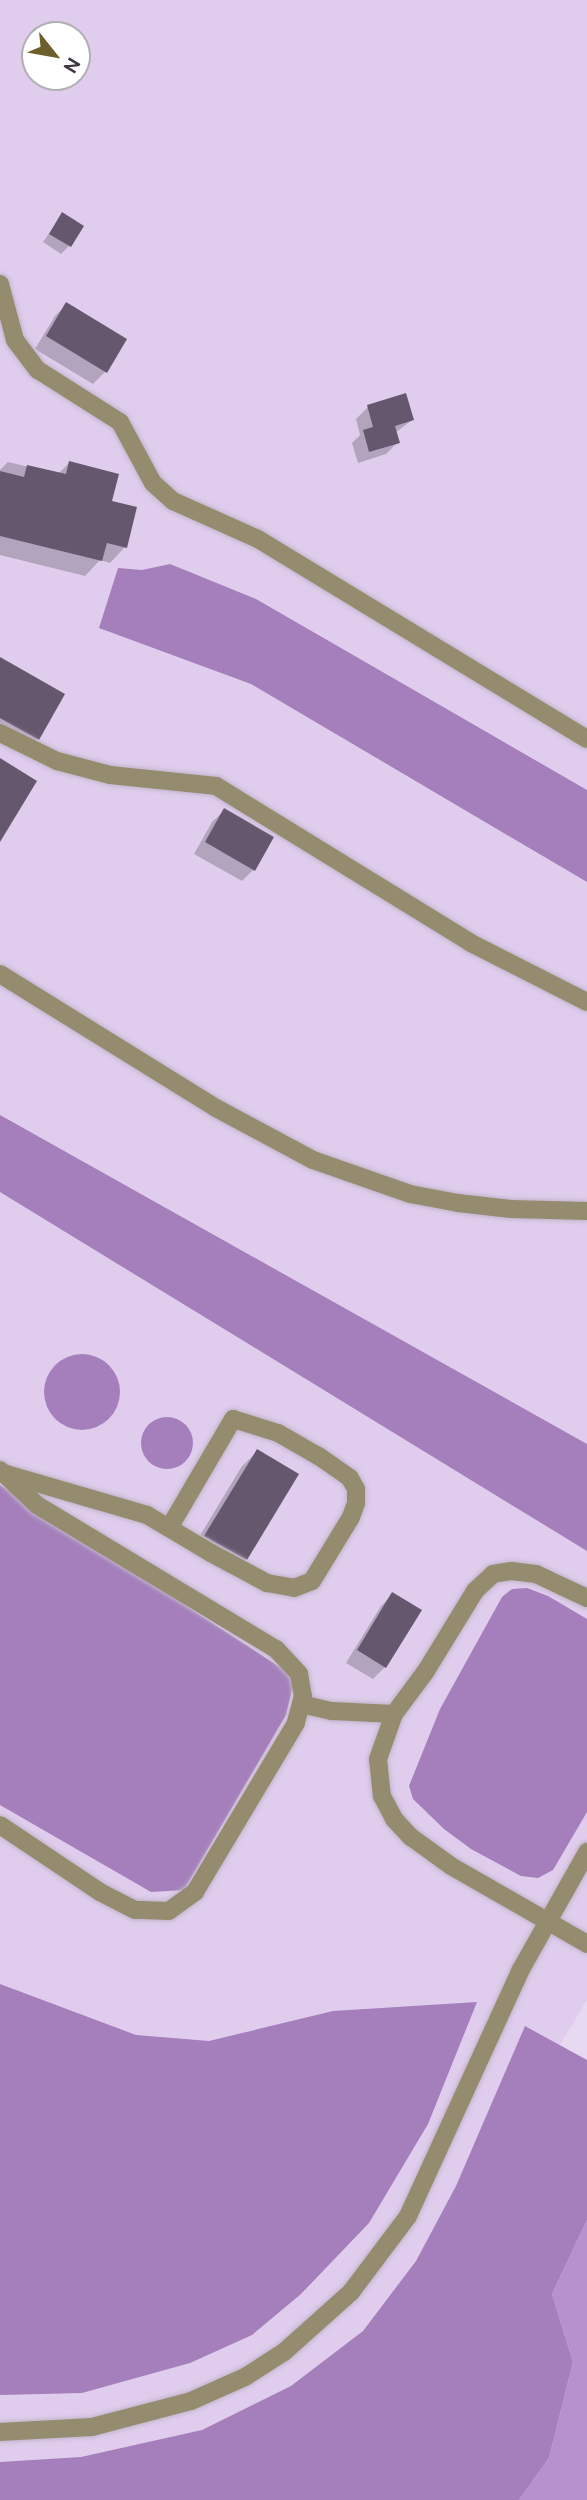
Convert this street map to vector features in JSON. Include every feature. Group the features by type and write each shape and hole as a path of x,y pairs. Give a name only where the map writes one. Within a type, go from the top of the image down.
{"lane":[{"path":"0,284 15,340 38,370 120,422 153,484 173,501 258,539 587,739"},
{"path":"0,733 57,761 110,775 216,786 471,943 587,1002"},
{"path":"0,974 216,1108 338,1170 410,1194 457,1203 511,1209 587,1211"},
{"path":"2,1472 147,1515 169,1528 267,1583 294,1588 312,1581 351,1517 356,1503 356,1489 350,1478 278,1433 233,1419 169,1528"},
{"path":"0,1825 100,1892 135,1910 169,1911 195,1892 296,1723 303,1696 299,1674 276,1649 37,1505 2,1472"},
{"path":"587,1598 536,1574 511,1571 492,1574 475,1591 426,1671 394,1714 379,1759 382,1796 394,1819 411,1837 451,1866 587,1944"},
{"path":"301,1704 332,1711 394,1714"},
{"path":"0,2432 92,2427 191,2401 246,2377 284,2352 320,2322 359,2283 408,2216 520,1971 587,1852"}],"shaded area":[{"path":"0,0 587,0 587,2000 285,2500 0,2500"},
{"path":"170,564 256,599 587,790 587,882 251,684 99,628 118,568 142,570"},
{"path":"0,1115 587,1444 587,1551 0,1192"},
{"path":"82,1354 97,1357 109,1365 117,1377 120,1392 117,1407 109,1419 97,1427 82,1430 67,1427 55,1419 47,1407 44,1392 47,1377 55,1365 67,1357"},
{"path":"167,1417 177,1419 185,1425 191,1433 191,1453 185,1461 177,1467 167,1469 157,1467 149,1461 143,1453 141,1443 143,1433 149,1425 157,1419"},
{"path":"0,1485 295,1677 286,1715 184,1890 151,1892 0,1805"},
{"path":"527,1588 548,1596 587,1619 587,1812 553,1870 538,1878 521,1876 471,1849 444,1829 413,1799 409,1786 440,1709 502,1597 512,1589"},
{"path":"0,1984 136,2035 209,2041 333,2011 477,2002 428,2124 369,2223 301,2294 252,2335 190,2363 82,2393 0,2395"},
{"path":"525,2026 587,2060 587,2220 552,2294 573,2362 549,2458 519,2500 0,2500 0,2462 81,2457 202,2430 291,2386 363,2331 416,2261 456,2186"},
{"path":"587,2220 587,2500 519,2500 549,2458 573,2362 552,2294"}],"building":[{"path":"62,212 84,226 71,247 49,234"},
{"path":"66,302 127,339 107,373 46,336"},
{"path":"406,393 414,420 395,426 400,443 369,452 363,430 373,427 367,405"},
{"path":"69,461 119,474 112,501 137,507 127,548 107,543 102,561 0,536 0,471 24,477 27,465 66,474"},
{"path":"0,657 65,694 39,740 0,718"},
{"path":"0,758 37,781 0,842"},
{"path":"224,808 274,837 255,871 205,842"},
{"path":"257,1449 299,1474 247,1560 204,1536"},
{"path":"392,1592 422,1610 386,1668 357,1650"}]}
